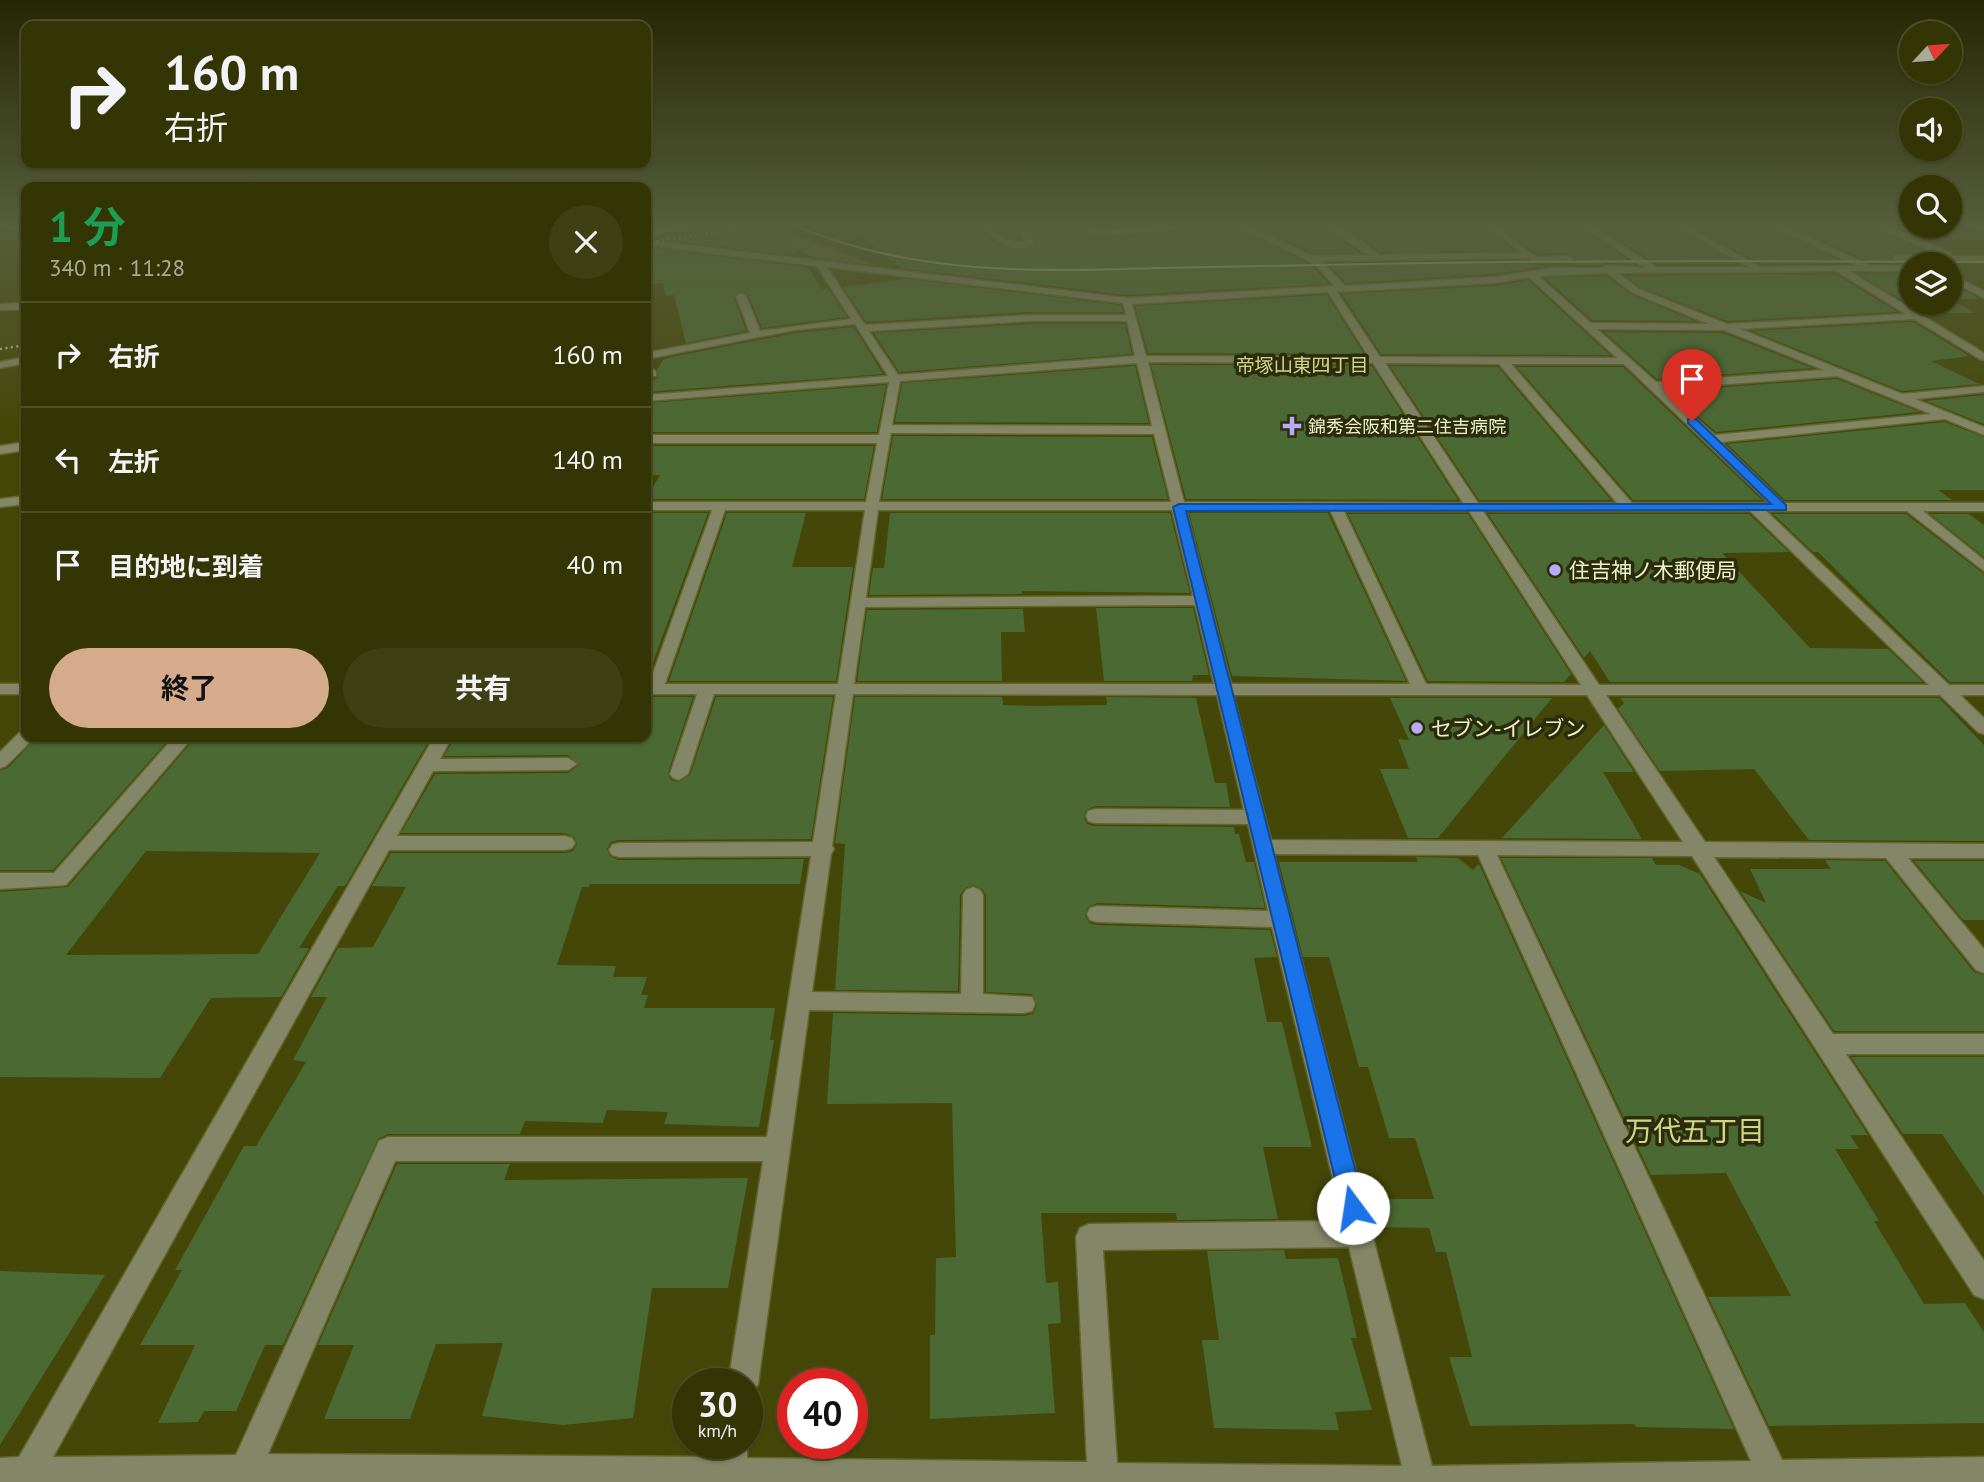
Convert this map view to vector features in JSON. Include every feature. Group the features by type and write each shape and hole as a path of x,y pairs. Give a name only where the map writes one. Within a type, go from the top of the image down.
{"street":[{"path":"745,1368 824,849 872,506 895,379 839,293"},
{"path":"1025,293 1129,309"},
{"path":"651,355 835,321 859,325 1030,318 1294,293"},
{"path":"1339,293 1377,360 1984,1285"},
{"path":"1553,293 1712,439 1738,468 1782,508"},
{"path":"1639,293 1984,430"},
{"path":"1878,293 1984,357"},
{"path":"741,296 756,334"},
{"path":"0,307 21,306"},
{"path":"1129,309 1421,1482"},
{"path":"1590,326 1725,327 1914,316"},
{"path":"651,398 1142,359 1626,361"},
{"path":"1502,360 1629,508"},
{"path":"0,365 21,361"},
{"path":"1652,386 1839,373"},
{"path":"1901,398 1984,389"},
{"path":"1712,439 1948,416"},
{"path":"651,439 1159,430"},
{"path":"0,450 21,447"},
{"path":"0,503 21,501"},
{"path":"651,506 1984,507"},
{"path":"651,686 720,506"},
{"path":"1910,507 1984,567"},
{"path":"1336,508 1420,689"},
{"path":"1754,508 1984,728"},
{"path":"859,603 1202,600"},
{"path":"0,689 21,689"},
{"path":"651,689 1984,690"},
{"path":"679,774 708,690"},
{"path":"0,762 21,741"},
{"path":"0,881 60,880 180,742"},
{"path":"17,1476 440,742"},
{"path":"427,765 568,764"},
{"path":"1094,816 1256,817"},
{"path":"384,843 565,843"},
{"path":"1263,847 1984,851"},
{"path":"1484,848 1773,1475"},
{"path":"619,850 824,849"},
{"path":"1892,852 1984,964"},
{"path":"972,1003 974,895"},
{"path":"1097,914 1281,919"},
{"path":"801,1001 1024,1004"},
{"path":"1826,1044 1984,1044"},
{"path":"246,1468 388,1149 778,1149"},
{"path":"1085,1479 1089,1237 1359,1234"},
{"path":"17,1476 246,1468 373,1475 731,1466 1085,1479 1421,1482 1773,1475 1814,1478 1984,1472"}],"building":[{"path":"665,293 738,293 734,297 746,331 686,343 674,295 666,296"},
{"path":"744,293 831,293 847,317 762,328 748,295"},
{"path":"847,293 1024,293 1121,305 1123,312 1030,312 866,322"},
{"path":"1112,293 1161,293 1127,295"},
{"path":"1542,293 1610,355 1381,354 1342,294"},
{"path":"1562,293 1629,293 1695,321 1592,320"},
{"path":"1656,293 1866,293 1897,312 1727,321"},
{"path":"1962,293 1969,293 1980,299 1962,299"},
{"path":"1327,295 1364,354 1148,353 1135,306"},
{"path":"1962,306 1975,313 1962,313"},
{"path":"1913,322 1969,356 1931,361 1979,384 1902,391 1752,331"},
{"path":"1030,324 1125,324 1132,354 899,372 874,333"},
{"path":"854,327 883,374 651,392 651,380 658,378 657,370 663,360 795,333"},
{"path":"1604,332 1723,333 1812,368 1657,379"},
{"path":"1151,365 1372,366 1458,500 1186,499"},
{"path":"1135,366 1149,423 895,422 902,383"},
{"path":"1390,366 1498,367 1611,500 1479,500"},
{"path":"1517,367 1623,367 1762,500 1633,500"},
{"path":"1837,379 1920,412 1716,432 1669,391"},
{"path":"886,385 877,432 651,432 651,403"},
{"path":"1984,395 1984,424 1926,401"},
{"path":"1945,422 1984,437 1984,490 1938,490 1952,500 1785,500 1727,444"},
{"path":"893,436 1152,437 1168,499 882,499"},
{"path":"651,446 874,446 864,499 651,499 651,490 660,475 651,475"},
{"path":"651,513 708,513 651,667"},
{"path":"727,513 806,513 792,567 853,567 836,681 669,681"},
{"path":"890,513 1170,513 1190,593 1022,591 1022,594 869,595 873,568 884,568"},
{"path":"1189,513 1328,513 1406,681 1232,676"},
{"path":"1348,514 1468,514 1571,674 1564,682 1428,681"},
{"path":"1488,514 1749,514 1789,552 1722,553 1810,648 1888,649 1923,682 1610,682 1590,651 1584,658"},
{"path":"1773,514 1906,514 1984,574 1984,682 1950,682 1818,552 1813,552"},
{"path":"1930,514 1969,514 1984,525 1984,557"},
{"path":"1096,608 1193,608 1209,675 1193,675 1192,681 1104,681"},
{"path":"1023,609 1025,632 1001,632 1002,681 857,681 867,610"},
{"path":"651,697 693,697 668,773 671,780 678,782 690,775 716,697 833,697 811,839 619,840 611,842 607,849 610,856 619,860 804,859 800,884 590,884 589,887 582,887 557,965 616,966 613,977 647,977 641,995 648,995 644,1008 775,1008 770,1040 774,1040 759,1127 664,1124 668,1112 607,1110 603,1123 525,1121 520,1134 388,1134 378,1139 283,1345 265,1345 236,1411 204,1411 198,1422 158,1423 195,1345 140,1345 182,1270 175,1270 244,1146 256,1146 306,1062 293,1060 327,997 311,997 338,948 373,947 406,887 372,886 391,853 565,853 573,851 577,844 574,837 565,833 401,833 435,774 568,773 579,765 568,755 444,756 452,742 651,742"},
{"path":"855,697 1002,697 1003,705 1035,706 1107,705 1106,697 1196,698 1215,783 1226,783 1230,807 1095,806 1086,810 1084,817 1087,824 1095,826 1234,827 1235,834 1239,834 1246,862 1254,862 1265,908 1097,903 1088,907 1085,915 1089,923 1097,925 1270,930 1277,957 1254,958 1267,1022 1282,1022 1312,1147 1263,1147 1278,1219 1177,1220 1176,1213 1041,1213 1046,1283 1058,1282 1061,1323 1048,1324 1055,1413 930,1419 930,1335 935,1335 936,1258 956,1257 952,1103 827,1104 833,1013 1024,1016 1033,1014 1037,1005 1032,994 986,992 986,895 974,885 965,888 960,895 958,991 835,990 845,844 835,843"},
{"path":"1390,698 1552,698 1438,838 1408,838 1380,769 1409,769 1398,739 1409,740"},
{"path":"1620,698 1939,698 1984,745 1984,841 1809,840 1754,769 1660,771 1618,709 1624,703"},
{"path":"1604,725 1634,772 1603,772 1642,839 1502,838"},
{"path":"32,742 167,742 53,870 0,870 0,770 8,768"},
{"path":"192,742 428,742 345,886 338,886 299,948 309,948 281,997 211,998 160,1078 0,1077 0,892 68,887","holes":["146,851 320,853 258,954 66,955"]},
{"path":"1416,857 1458,858 1473,870 1479,864 1734,1429 1636,1427 1634,1424 1470,1426 1449,1357 1472,1357 1446,1252 1436,1252 1429,1228 1373,1227 1366,1199 1434,1199 1415,1138 1389,1138 1368,1067 1359,1067 1329,957 1303,957 1279,862 1418,862"},
{"path":"1501,858 1652,858 1656,865 1679,865 1700,874 1868,1135 1850,1135 1859,1149 1835,1149 1879,1221 1874,1221 1924,1304 1965,1303 1984,1332 1984,1423 1769,1426 1708,1297 1791,1296 1726,1173 1651,1175"},
{"path":"1825,860 1885,861 1974,972 1984,975 1984,1031 1834,1031 1740,891 1766,903 1750,869 1831,869"},
{"path":"1914,861 1984,861 1984,920 1963,920"},
{"path":"1851,1057 1984,1057 1984,1196 1942,1134 1903,1134"},
{"path":"397,1164 510,1164 504,1180 748,1178 728,1288 652,1288 633,1418 563,1425 482,1416 503,1343 436,1344 410,1419 324,1419 354,1345 318,1345"},
{"path":"1284,1250 1286,1259 1338,1258 1357,1338 1351,1338 1372,1410 1335,1412 1339,1430 1214,1428 1202,1340 1219,1340 1207,1251"},
{"path":"0,1271 105,1275 0,1445"}],"railway":[{"path":"0,349 21,346"}],"place":[{"name":"錦秀会阪和第二住吉病院","path":"1292,426"},
{"name":"住吉神ノ木郵便局","path":"1555,570"},
{"name":"セブン-イレブン","path":"1417,728"}],"district":[{"name":"帝塚山東四丁目","path":"1302,365"},
{"name":"万代五丁目","path":"1695,1130"}],"route":[{"path":"1353,1208 1179,507 1782,508 1692,421"}]}
